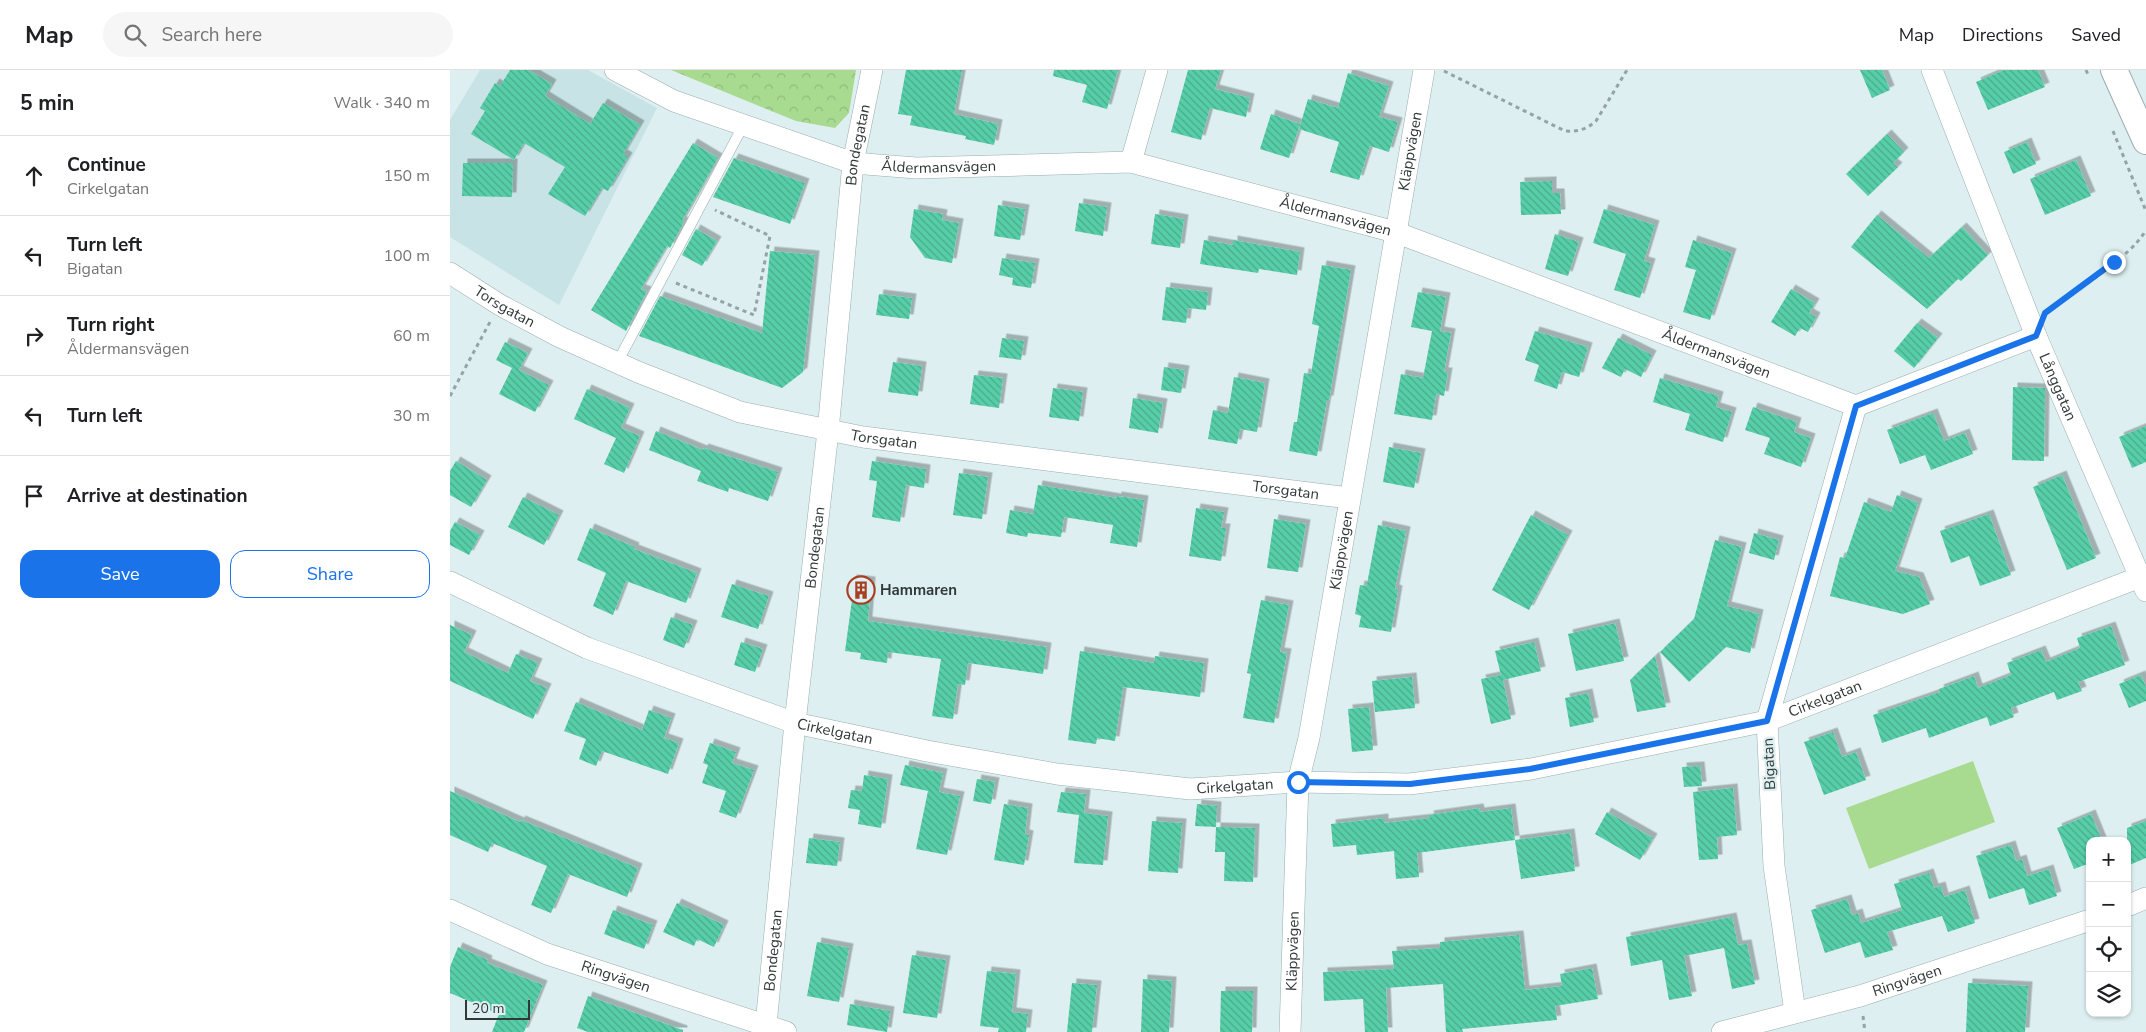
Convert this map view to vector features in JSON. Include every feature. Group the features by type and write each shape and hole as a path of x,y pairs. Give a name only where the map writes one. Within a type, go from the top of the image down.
{"street":[{"name":"Åldermansvägen","path":"615,70 674,101 853,163 916,168 1131,162 1395,232 1856,406"},
{"name":"Bondegatan","path":"766,1025 795,723 828,431 853,163 872,70"},
{"path":"1131,162 1157,70"},
{"name":"Kläppvägen","path":"1290,1032 1298,782 1308,738 1424,70"},
{"name":"Långgatan","path":"1932,70 2036,336 2143,584"},
{"path":"2114,70 2144,133"},
{"name":"Torsgatan","path":"450,273 500,305 560,337 617,363 740,412 863,437 1349,498"},
{"path":"1856,406 2036,336"},
{"name":"Bigatan","path":"1796,1012 1774,866 1767,721 1856,406"},
{"name":"Cirkelgatan","path":"450,582 587,648 795,723 927,752 1067,775 1190,789 1298,782 1410,784 1530,769 1767,721 2143,584"},
{"path":"2131,904 2146,898"},
{"name":"Ringvägen","path":"450,910 547,954 786,1032"},
{"name":"Ringvägen","path":"1722,1032 1860,996 2086,921"}],"lane":[{"path":"617,363 744,124"}],"path":[{"path":"1441,70 1565,131 1574,132 1589,127 1596,121 1627,70"},
{"path":"2086,70 2090,79"},
{"path":"2110,125 2146,211"},
{"path":"662,278 754,315 770,236 701,204"},
{"path":"2036,336 2045,313 2114,262 2140,239 2146,230"},
{"path":"450,396 500,305"}],"shaded area":[{"path":"480,70 588,70 657,108 559,305 450,237 450,120"}],"green space":[{"path":"671,70 856,70 849,113 835,128 796,121"},
{"path":"1973,761 1995,822 1869,869 1846,808"}],"building":[{"path":"510,70 528,70 552,84 545,96 590,124 603,103 640,125 623,154 628,157 608,191 602,188 585,216 548,194 565,167 524,143 514,160 471,134 485,111 480,108 495,83 500,86"},
{"path":"906,70 962,70 954,114 998,124 994,145 965,139 966,136 910,125 912,116 898,114"},
{"path":"1054,70 1118,70 1107,109 1082,102 1087,85 1053,76"},
{"path":"1188,70 1221,70 1215,89 1250,98 1246,117 1210,108 1201,140 1171,132"},
{"path":"1860,70 1882,70 1890,90 1872,98"},
{"path":"2004,70 2038,70 2045,87 1988,110 1976,82"},
{"path":"1348,73 1389,86 1379,117 1398,122 1389,152 1370,146 1359,180 1330,172 1339,142 1299,129 1308,99 1338,108"},
{"path":"1271,114 1300,124 1289,158 1260,149"},
{"path":"1887,134 1904,152 1893,163 1898,167 1868,196 1846,174"},
{"path":"2027,142 2036,164 2013,174 2004,152"},
{"path":"693,143 718,158 682,221 684,222 670,248 667,246 641,289 647,291 626,331 591,310"},
{"path":"734,158 805,183 790,224 713,197"},
{"path":"2076,160 2091,196 2045,215 2030,179"},
{"path":"463,163 513,163 512,197 462,196"},
{"path":"1552,181 1552,193 1560,193 1561,214 1521,215 1520,182"},
{"path":"1079,203 1107,207 1103,236 1075,231"},
{"path":"998,205 1025,209 1020,240 994,236"},
{"path":"914,209 943,214 942,220 959,223 952,263 925,258 910,237"},
{"path":"1604,209 1655,225 1644,261 1651,263 1640,298 1614,290 1626,254 1593,243"},
{"path":"1155,214 1184,219 1180,248 1151,244"},
{"path":"1877,215 1929,258 1962,227 1988,255 1961,281 1958,279 1927,309 1851,247"},
{"path":"696,229 717,241 702,266 682,255"},
{"path":"1555,234 1579,242 1568,276 1545,269"},
{"path":"1204,240 1233,245 1233,240 1300,252 1297,275 1259,269 1258,273 1200,264"},
{"path":"1693,240 1732,253 1710,320 1683,312 1696,270 1685,267"},
{"path":"770,251 815,255 803,372 782,388 639,336 660,296 762,333"},
{"path":"1002,258 1035,263 1031,288 1012,285 1013,278 999,275"},
{"path":"1322,265 1351,270 1329,400 1327,400 1317,456 1289,451 1294,422 1297,422 1304,373 1311,374 1319,326 1312,324"},
{"path":"1166,287 1208,292 1206,310 1188,308 1186,323 1162,320"},
{"path":"1791,289 1815,303 1809,313 1816,317 1808,332 1800,328 1795,336 1771,322"},
{"path":"1418,292 1446,297 1440,331 1451,333 1444,372 1448,372 1444,396 1436,394 1432,420 1394,414 1401,374 1423,378 1432,331 1411,327"},
{"path":"879,294 912,298 909,319 876,315"},
{"path":"1917,323 1938,338 1914,368 1894,351"},
{"path":"1535,331 1588,347 1579,377 1562,372 1557,389 1534,381 1539,365 1525,360"},
{"path":"1002,338 1024,341 1021,360 999,357"},
{"path":"1618,338 1652,355 1641,377 1625,369 1621,377 1602,368"},
{"path":"505,342 528,353 519,370 549,385 535,412 499,394 512,368 496,360"},
{"path":"893,362 922,366 918,396 888,392"},
{"path":"1164,367 1185,370 1181,393 1161,390"},
{"path":"974,375 1003,378 999,408 970,404"},
{"path":"1234,377 1265,383 1257,432 1240,429 1237,444 1208,439 1213,410 1228,413"},
{"path":"1660,378 1719,396 1716,407 1732,412 1723,442 1685,430 1690,414 1653,402"},
{"path":"2013,387 2045,388 2044,461 2012,460"},
{"path":"1053,388 1083,392 1079,421 1049,417"},
{"path":"587,389 630,408 621,428 640,436 624,473 604,464 616,438 574,419"},
{"path":"1133,398 1163,403 1158,433 1129,428"},
{"path":"1753,407 1797,422 1794,432 1811,438 1801,467 1764,454 1770,438 1745,430"},
{"path":"1933,413 1944,441 1965,433 1973,454 1931,470 1925,455 1900,464 1887,430"},
{"path":"2146,426 2146,462 2132,468 2119,437"},
{"path":"656,431 703,450 704,448 778,472 768,501 729,488 728,492 697,481 701,471 649,450"},
{"path":"1389,447 1421,453 1414,488 1383,482"},
{"path":"456,461 487,480 471,507 450,495 450,471"},
{"path":"872,461 926,469 924,488 906,485 900,522 872,517 877,481 869,480"},
{"path":"959,473 988,477 982,519 953,515"},
{"path":"2062,475 2096,558 2067,570 2033,487"},
{"path":"1038,485 1117,498 1117,496 1144,500 1137,547 1110,543 1113,525 1064,517 1061,537 1028,533 1027,537 1006,533 1010,510 1033,514"},
{"path":"1897,495 1918,503 1895,571 1919,577 1930,604 1903,614 1830,596 1840,557 1845,558 1864,502 1891,512"},
{"path":"523,497 559,515 544,545 508,527"},
{"path":"1196,508 1224,512 1221,528 1226,528 1221,561 1189,556"},
{"path":"1989,514 2011,575 1980,586 1969,556 1951,563 1940,531"},
{"path":"1531,515 1568,535 1529,610 1492,590"},
{"path":"1274,519 1306,524 1298,572 1267,568"},
{"path":"455,522 480,535 469,555 450,545 450,531"},
{"path":"1378,525 1406,531 1395,589 1398,590 1391,632 1359,627 1361,616 1355,614 1360,585 1366,586 1367,584"},
{"path":"590,528 635,547 634,549 697,573 686,603 626,581 613,615 593,606 606,573 577,560"},
{"path":"1754,533 1779,540 1774,560 1749,553"},
{"path":"1715,540 1742,547 1727,606 1759,614 1750,653 1726,647 1689,682 1660,652 1694,619"},
{"path":"852,579 871,581 868,621 1047,647 1043,674 968,663 965,685 958,684 953,719 932,716 941,659 888,652 887,663 860,659 861,653 845,651 852,600 850,600"},
{"path":"732,584 769,596 758,629 721,617"},
{"path":"1261,600 1289,605 1280,652 1287,653 1274,723 1243,718 1251,674 1247,673"},
{"path":"671,617 693,625 684,648 663,640"},
{"path":"1615,623 1624,661 1576,671 1568,634"},
{"path":"450,625 472,635 464,652 508,673 516,654 538,663 530,681 547,688 533,719 450,681"},
{"path":"2111,626 2125,665 2078,682 2082,691 2057,700 2054,692 2011,708 2014,717 1990,726 1987,717 1929,738 1926,728 1882,743 1873,715 1940,692 1939,689 1974,676 1978,688 2011,675 2007,663 2041,650 2046,662 2080,648 2077,638"},
{"path":"741,642 763,649 755,672 734,665"},
{"path":"1534,642 1541,671 1503,680 1511,719 1491,724 1481,679 1501,675 1495,651"},
{"path":"1080,651 1154,663 1155,656 1204,663 1200,697 1123,687 1115,741 1097,738 1096,744 1068,740"},
{"path":"1655,656 1666,707 1637,712 1630,680"},
{"path":"2141,675 2146,687 2146,701 2129,708 2119,684"},
{"path":"1412,677 1415,708 1375,712 1372,681"},
{"path":"1588,693 1594,722 1570,727 1565,698"},
{"path":"576,702 642,730 649,710 671,718 664,738 679,743 668,774 602,751 596,766 579,759 586,739 564,731"},
{"path":"1369,707 1373,750 1352,752 1348,709"},
{"path":"1833,732 1842,757 1856,752 1866,780 1824,795 1804,742"},
{"path":"710,743 736,752 732,763 754,770 736,818 719,812 726,791 702,783 708,765 703,763"},
{"path":"905,765 943,773 939,792 960,796 947,855 916,849 928,791 900,785"},
{"path":"1700,766 1702,786 1684,787 1682,767"},
{"path":"864,775 888,779 881,828 858,824 860,810 848,808 851,790 862,791"},
{"path":"977,779 995,782 991,804 973,801"},
{"path":"1733,788 1737,835 1717,837 1718,859 1699,860 1693,792"},
{"path":"450,791 520,822 521,820 638,868 627,897 568,874 551,913 531,905 547,866 492,843 488,852 450,835"},
{"path":"1061,792 1086,794 1084,813 1108,816 1103,865 1074,863 1079,815 1057,812"},
{"path":"1004,804 1028,808 1025,834 1029,835 1024,865 994,860"},
{"path":"1197,804 1217,806 1216,827 1195,826"},
{"path":"1479,808 1480,812 1511,808 1515,840 1417,853 1419,877 1396,879 1394,851 1357,855 1356,845 1333,847 1331,824 1384,818 1384,823 1430,818 1429,815"},
{"path":"1607,812 1653,838 1640,860 1595,834"},
{"path":"2091,814 2100,837 2086,837 2086,864 2074,869 2057,828"},
{"path":"1152,821 1182,823 1178,873 1148,871"},
{"path":"2146,821 2146,858 2131,864 2131,837 2127,837 2127,828"},
{"path":"1216,827 1255,828 1253,882 1224,881 1225,852 1215,852"},
{"path":"1570,833 1575,871 1521,879 1515,840"},
{"path":"809,838 840,842 837,866 806,863"},
{"path":"2011,845 2016,861 2022,859 2027,876 2049,869 2057,896 2029,905 2024,888 1989,899 1976,856"},
{"path":"1929,873 1934,888 1941,886 1944,897 1965,890 1975,923 1948,932 1942,916 1887,932 1893,950 1865,958 1860,942 1825,953 1811,910 1847,899 1852,915 1858,913 1861,923 1902,910 1894,884"},
{"path":"677,903 724,925 714,947 697,939 694,946 663,932"},
{"path":"613,910 653,925 644,949 604,934"},
{"path":"1732,917 1738,945 1747,944 1755,984 1732,989 1724,948 1684,956 1692,996 1669,1000 1662,960 1631,966 1626,937"},
{"path":"1519,935 1525,990 1562,986 1560,974 1592,968 1598,999 1555,1006 1557,1020 1462,1029 1463,1032 1446,1032 1443,984 1386,988 1388,1032 1365,1032 1363,999 1324,1001 1323,972 1394,969 1392,951 1440,948 1440,942"},
{"path":"817,942 849,948 839,1002 807,996"},
{"path":"458,947 488,960 487,963 543,985 524,1032 492,1032 499,1014 450,993 450,967"},
{"path":"912,955 946,960 937,1018 903,1013"},
{"path":"987,971 1016,974 1012,1012 1028,1014 1026,1032 998,1032 999,1028 980,1026"},
{"path":"1143,979 1172,981 1169,1032 1141,1032"},
{"path":"1072,983 1097,985 1092,1032 1067,1032"},
{"path":"1968,983 2028,986 2025,1032 1966,1032"},
{"path":"1221,991 1253,991 1252,1032 1220,1032"},
{"path":"588,996 683,1030 683,1032 588,1032 577,1028"},
{"path":"850,1004 890,1011 887,1032 847,1025"}],"place":[{"name":"Hammaren","path":"861,590"}],"route":[{"path":"1298,782 1410,784 1530,769 1767,721 1856,406 2036,336 2045,313 2114,262"}]}
